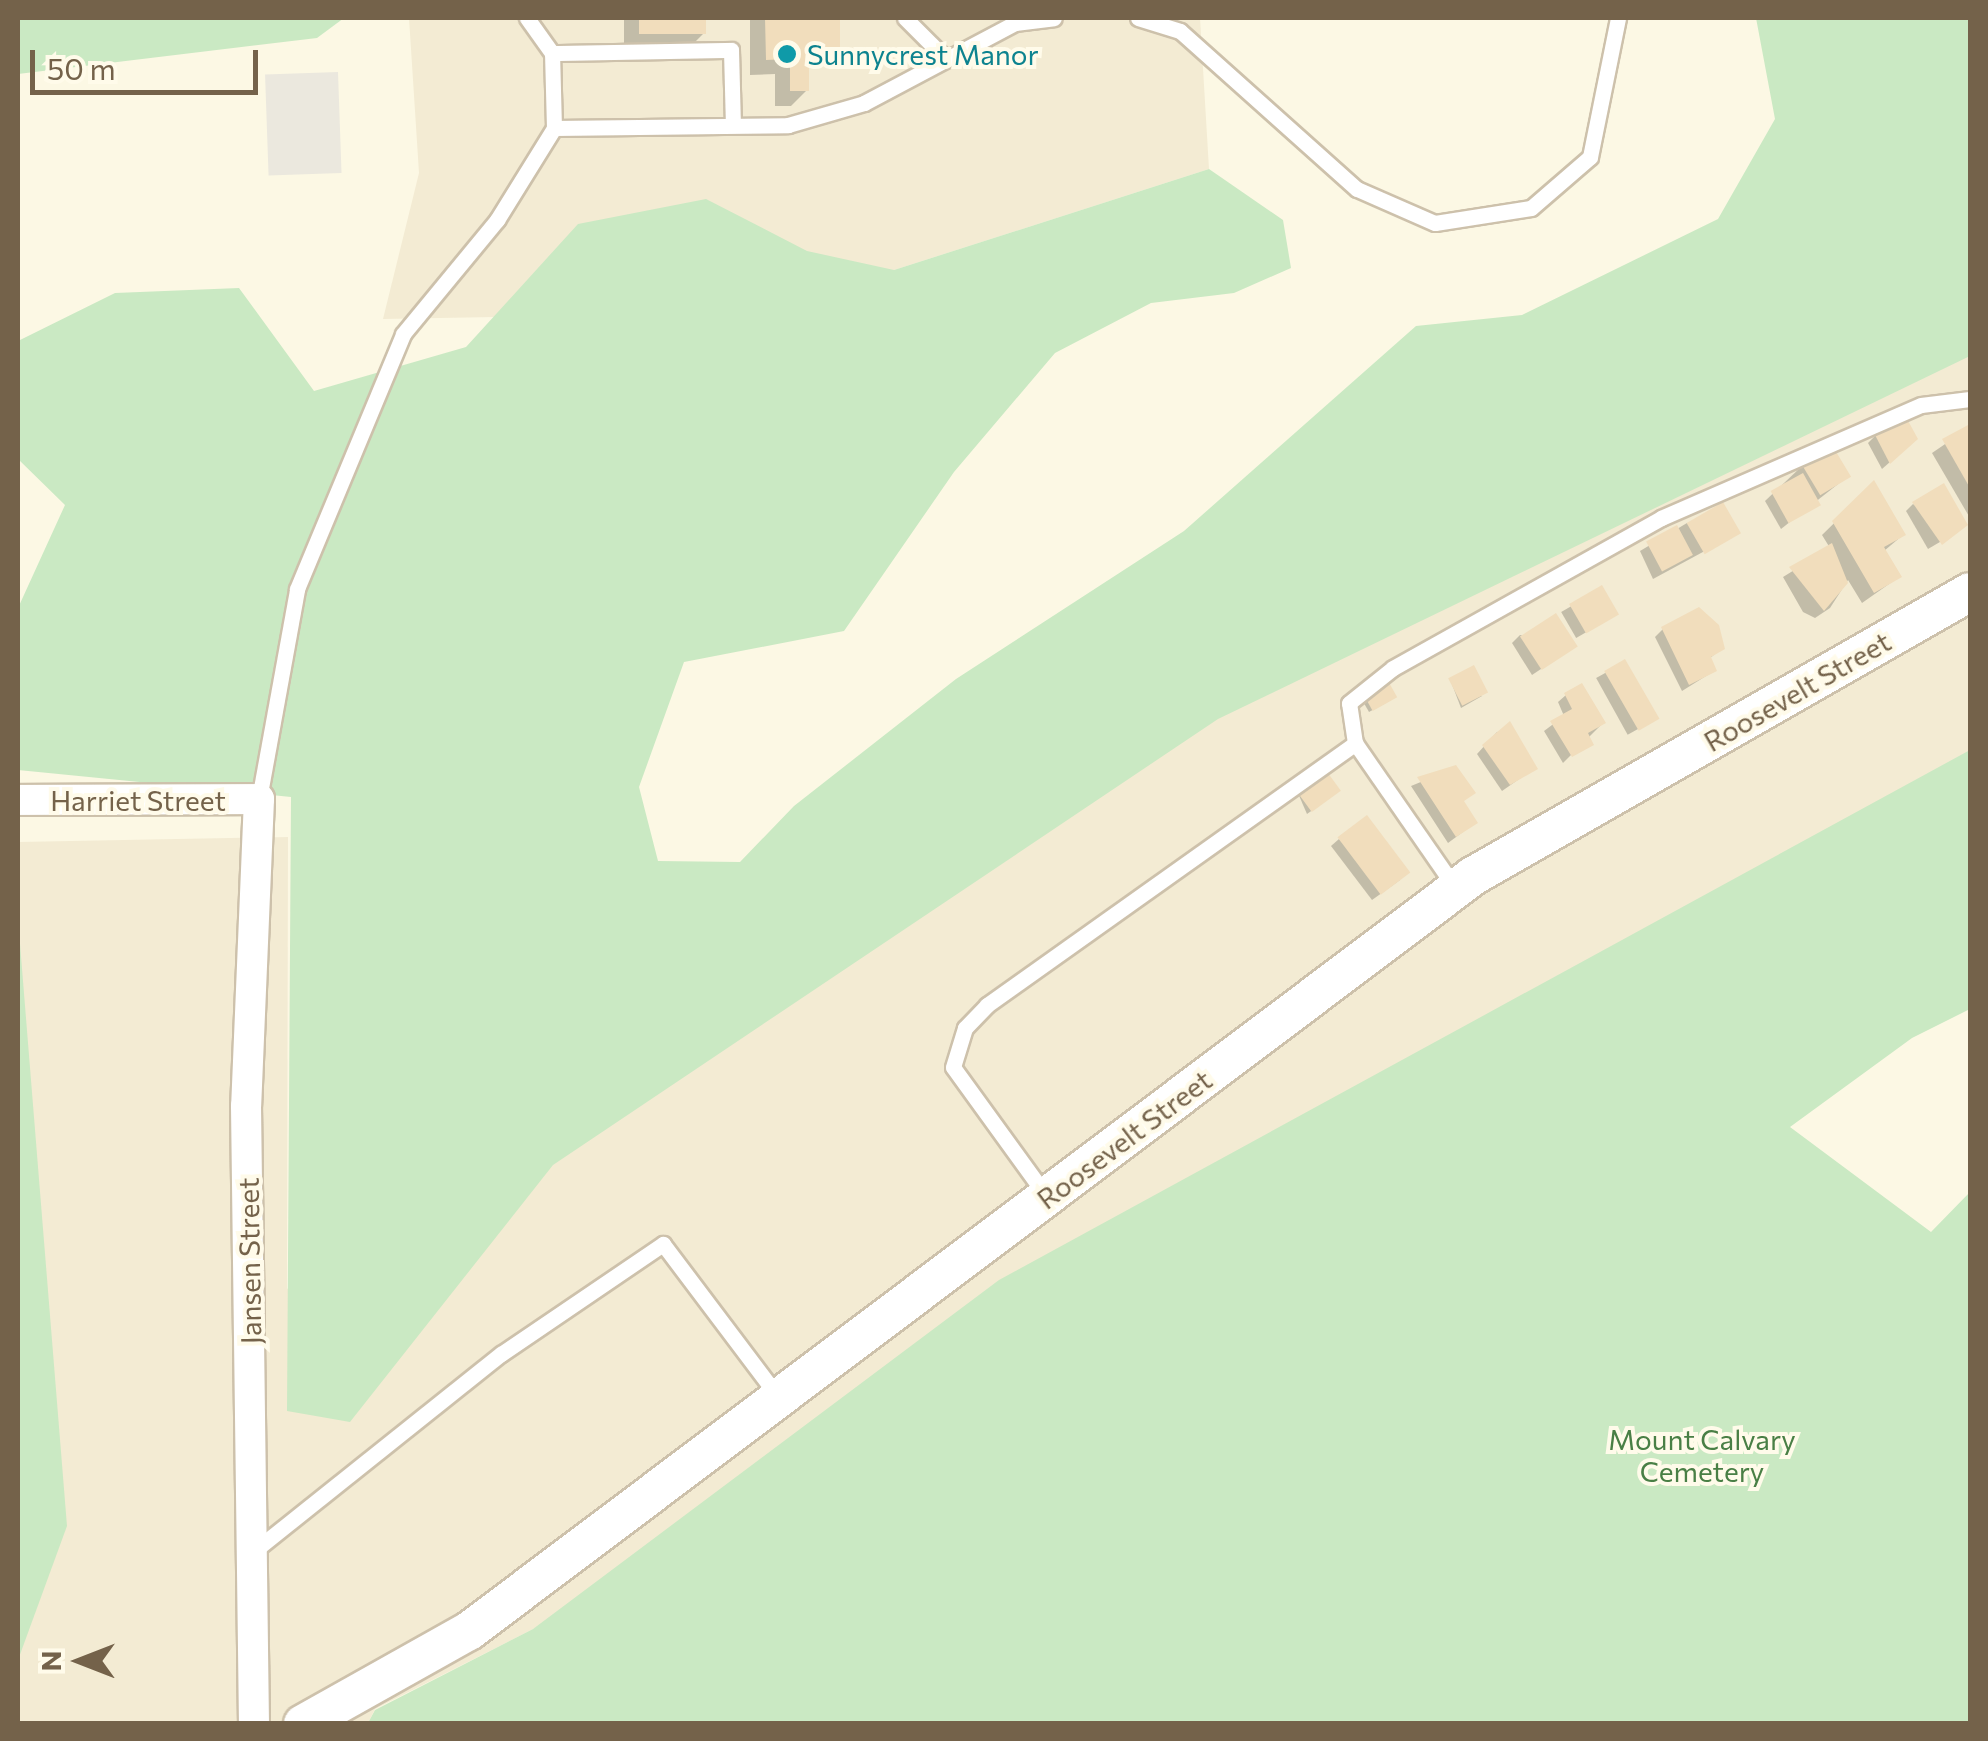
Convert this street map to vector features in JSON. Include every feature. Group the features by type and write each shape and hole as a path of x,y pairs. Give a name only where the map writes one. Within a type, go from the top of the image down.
{"street":[{"name":"Roosevelt Street","path":"302,1724 470,1631 1456,889 1970,592"},
{"name":"Harriet Street","path":"18,800 258,799"},
{"name":"Jansen Street","path":"254,1724 246,1106 258,799"}],"lane":[{"path":"258,799 297,590 403,334 497,220 554,128 552,53 527,18"},
{"path":"905,18 945,58"},
{"path":"554,128 788,125 864,103 1013,20 1054,18"},
{"path":"1138,18 1180,31 1356,189 1435,223 1531,208 1590,157 1618,18"},
{"path":"552,53 731,50 733,125"},
{"path":"1456,889 1354,743 1349,704 1393,668 1661,518 1921,405 1970,399"},
{"path":"1048,1197 953,1067 966,1028 1354,743"},
{"path":"254,1551 501,1354 663,1244 780,1399"}],"shaded area":[{"path":"409,18 1200,18 1209,169 894,270 709,313 383,319 419,173"},
{"path":"338,72 342,173 269,175 265,75"},
{"path":"1970,228 1970,763 533,1629 375,1709 368,1723 18,1723 18,842 288,837 287,1289"}],"green space":[{"path":"18,18 344,18 317,38 18,74"},
{"path":"1756,18 1970,18 1970,356 1218,719 553,1165 350,1422 287,1411 291,797 18,770 18,608 65,505 18,459 18,341 115,293 239,288 314,391 466,347 578,224 706,199 807,251 894,270 1209,169 1283,220 1291,268 1234,293 1151,303 1055,353 954,472 844,631 684,662 639,787 658,861 740,862 794,806 956,679 1184,531 1416,326 1522,315 1718,219 1775,119"},
{"name":"Mount Calvary Cemetery","path":"1970,750 1970,1009 1912,1038 1790,1127 1931,1232 1970,1192 1970,1723 368,1723 375,1710 533,1629 999,1280"},
{"path":"18,919 67,1526 18,1660"}],"building":[{"path":"639,18 706,18 706,34 639,34"},
{"name":"Sunnycrest Manor","path":"765,18 840,18 840,50 809,50 809,91 790,91 790,59 766,60"},
{"path":"1906,417 1918,439 1890,464 1874,433"},
{"path":"1970,424 1970,488 1942,439"},
{"path":"1832,445 1851,477 1820,495 1801,464"},
{"path":"1803,473 1821,505 1789,523 1771,491"},
{"path":"1874,480 1906,535 1884,547 1902,577 1874,593 1832,521"},
{"path":"1944,483 1968,525 1942,545 1912,502"},
{"path":"1723,502 1741,533 1705,554 1687,523"},
{"path":"1677,525 1693,555 1662,571 1646,541"},
{"path":"1832,543 1848,583 1824,611 1789,567"},
{"path":"1602,585 1619,614 1586,633 1569,604"},
{"path":"1699,607 1719,625 1725,649 1711,657 1717,671 1689,685 1661,627"},
{"path":"1556,613 1578,647 1542,670 1520,636"},
{"path":"1625,659 1660,719 1639,731 1604,671"},
{"path":"1474,665 1488,693 1462,706 1448,678"},
{"path":"1387,679 1397,697 1373,711 1363,693"},
{"path":"1582,683 1606,723 1588,733 1594,745 1572,757 1550,721 1572,709 1564,693"},
{"path":"1510,721 1538,769 1510,785 1482,745"},
{"path":"1456,765 1476,793 1464,801 1478,823 1456,837 1417,777"},
{"path":"1325,769 1341,791 1312,812 1296,790"},
{"path":"1367,815 1410,873 1381,895 1337,837"}],"place":[{"name":"Sunnycrest Manor","path":"787,54"}]}
